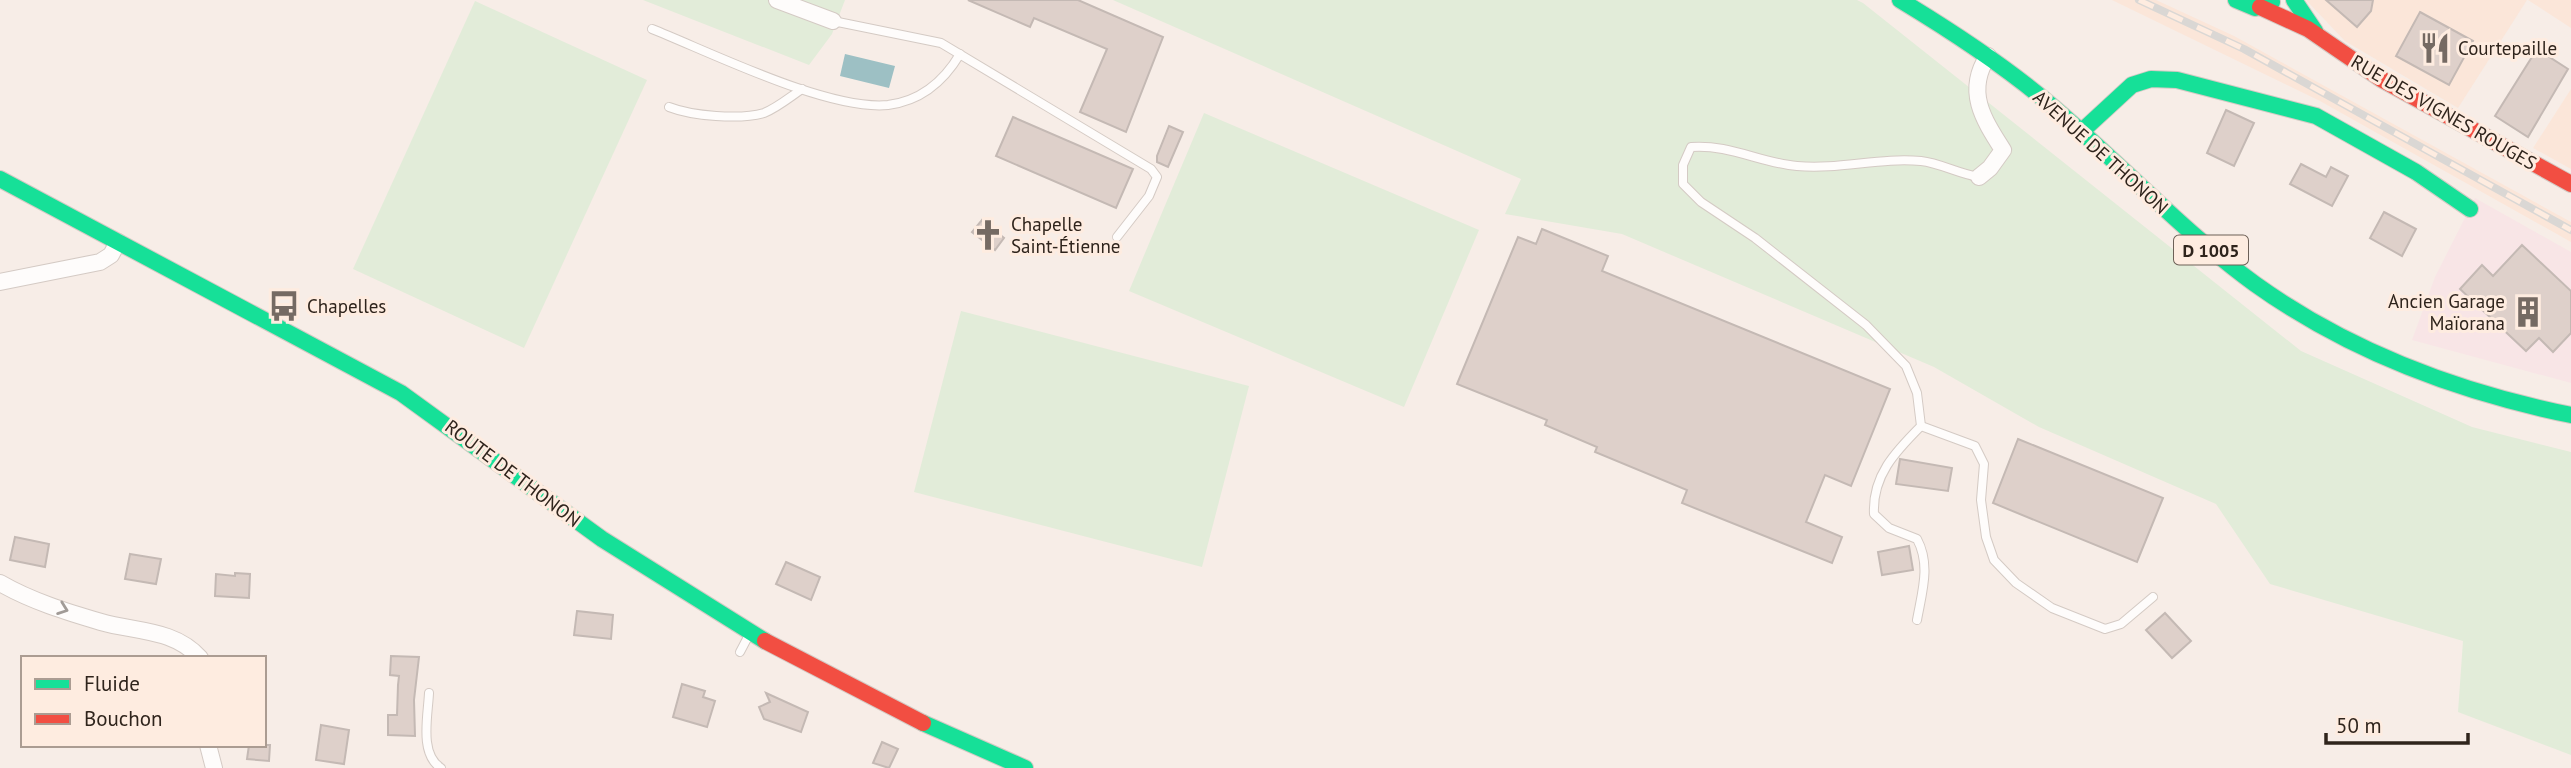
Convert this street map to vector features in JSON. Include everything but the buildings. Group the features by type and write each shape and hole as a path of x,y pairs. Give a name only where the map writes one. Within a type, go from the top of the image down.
{"main road":[{"name":"AVENUE DE THONON","path":"1900,0 1987,56 2081,132 2219,256 2288,306 2362,348 2440,380 2522,405 2571,415"},
{"name":"RUE DES VIGNES ROUGES","path":"2236,0 2249,7 2267,4 2381,79 2571,184"},
{"name":"RUE DES VIGNES ROUGES","path":"2294,0 2319,36"},
{"path":"2081,132 2132,85 2151,79 2177,80 2316,116 2416,172 2470,209"},
{"name":"ROUTE DE THONON","path":"0,179 401,393 460,432 595,534 750,633 890,708 1025,768"}],"street":[{"path":"776,0 833,20"},
{"path":"1979,177 1990,168 2003,150 1985,120 1976,97 1977,75 1987,56"},
{"path":"0,282 100,262 111,255 118,242"},
{"path":"0,583 94,620 166,635 184,644 198,656"},
{"path":"209,747 214,768"}],"lane":[{"path":"833,20 934,40 1154,172 1155,187 1117,237"},
{"path":"652,29 802,89 872,105 902,102 917,97 942,79 960,54"},
{"path":"669,107 702,115 756,114 773,108 802,89"},
{"path":"1917,620 1925,571 1924,552 1917,539 1889,528 1874,514 1873,494 1884,468 1921,426 1917,393 1906,366 1866,325 1808,277 1701,202 1683,184 1683,165 1691,147 1711,146 1794,166 1824,168 1864,162 1924,161 1979,177"},
{"path":"1921,426 1975,446 1984,464 1981,500 1986,537 1994,560 2016,583 2052,608 2105,629 2121,624 2153,597"},
{"path":"740,652 750,633"},
{"path":"429,693 428,750 433,761 442,768"}],"shaded area":[{"path":"2112,0 2156,0 2234,36 2571,222 2571,242 2320,101"},
{"path":"2306,0 2527,0 2458,108 2345,41"},
{"path":"2528,0 2571,0 2571,28"},
{"path":"2571,89 2571,169 2533,148"},
{"path":"2475,198 2571,252 2571,383 2412,340 2435,277"}],"green space":[{"path":"643,0 845,0 832,34 809,65"},
{"path":"1113,0 1857,0 1863,3 2301,351 2472,427 2571,452 2571,755 2458,712 2463,641 2270,584 2216,504 2039,427 1934,367 1622,234 1505,214 1521,179"},
{"path":"475,1 647,80 524,348 353,269"},
{"path":"1204,113 1479,230 1404,407 1129,291"},
{"path":"961,311 1249,386 1202,567 914,492"}],"water":[{"path":"845,54 895,66 889,88 840,76"}],"railway":[{"path":"2139,0 2244,49 2571,230"}],"traffic: fast":[{"path":"1900,0 1940,24 2034,91 2228,264 2291,308 2329,330 2406,366 2487,394 2571,415"},
{"path":"2236,0 2255,8 2272,2"},
{"path":"2294,0 2315,31"},
{"path":"2081,132 2132,85 2151,79 2177,80 2316,116 2416,172 2470,209"},
{"path":"0,179 401,393 602,539 765,641"},
{"path":"923,723 1025,768"}],"traffic: jam":[{"path":"2260,7 2308,29 2381,79 2571,184"},
{"path":"765,641 923,723"}],"place":[{"name":"Courtepaille","path":"2435,48"},
{"name":"Chapelle Saint-Étienne","path":"988,235"},
{"name":"Chapelles","path":"284,306"},
{"name":"Ancien Garage Maïorana","path":"2528,312"}]}
